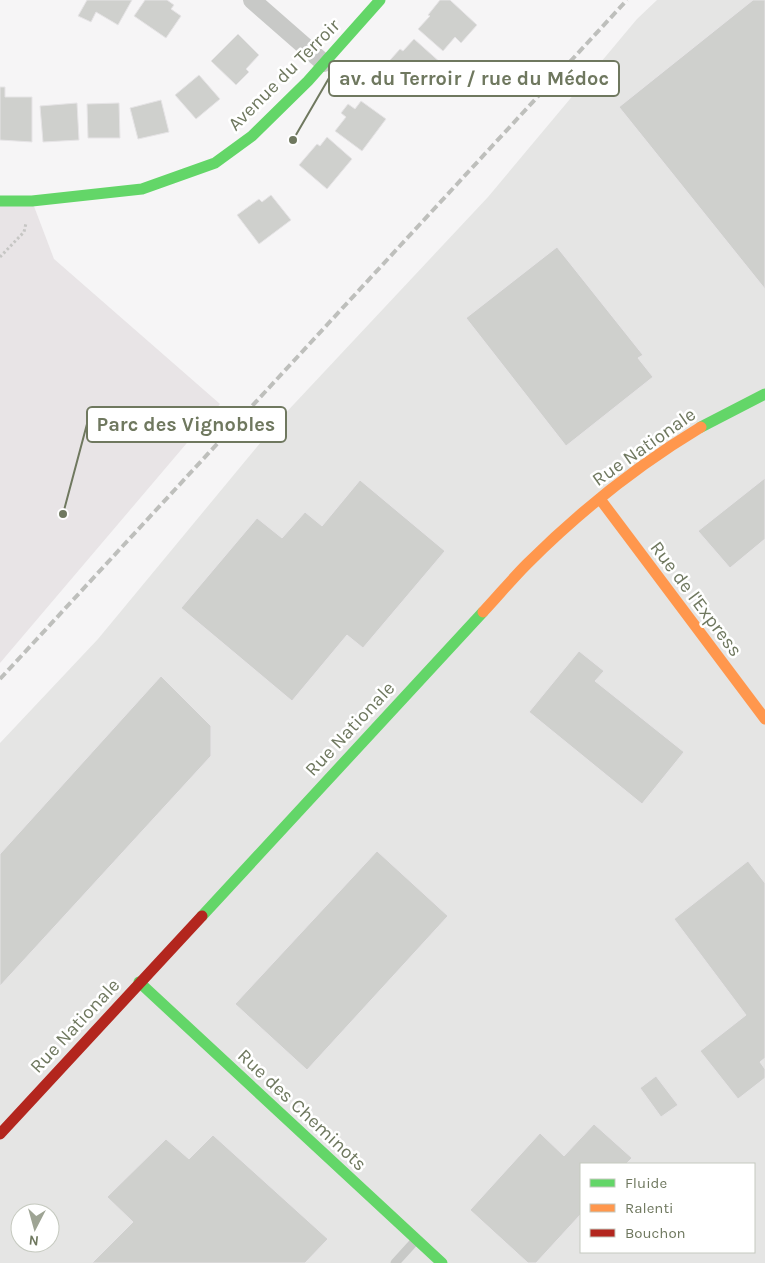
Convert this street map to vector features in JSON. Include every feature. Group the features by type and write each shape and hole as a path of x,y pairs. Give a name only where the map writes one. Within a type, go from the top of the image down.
{"street":[{"path":"252,0 324,63"},
{"name":"Avenue du Terroir","path":"0,201 32,201 142,189 215,163 252,136 308,81 380,0"},
{"name":"Rue Nationale","path":"0,1134 527,564 600,499 678,442 726,413 765,394"},
{"name":"Rue de l'Express","path":"600,499 765,719"},
{"name":"Rue des Cheminots","path":"139,982 442,1263"}],"lane":[{"path":"395,1263 417,1239"}],"path":[{"path":"0,256 24,232 32,201"}],"shaded area":[{"path":"657,0 765,0 765,1263 0,1263 0,743 98,639 280,419 488,197 637,19"},
{"path":"0,201 32,201 54,259 220,404 0,663"}],"building":[{"path":"87,0 132,0 118,25 96,12 91,22 78,16"},
{"path":"145,0 167,0 174,5 171,9 181,16 166,38 134,16"},
{"path":"440,0 450,0 477,25 461,43 455,37 443,51 418,29 430,16 428,15"},
{"path":"753,0 765,0 765,289 619,107"},
{"path":"238,34 259,55 246,69 249,72 236,85 211,61"},
{"path":"414,39 442,64 414,95 383,68 400,49 403,51"},
{"path":"199,75 220,99 196,119 175,95"},
{"path":"0,87 5,87 5,97 32,97 32,142 0,140"},
{"path":"161,100 169,132 138,139 130,108"},
{"path":"361,101 386,119 362,151 335,131 346,117 341,113 348,104 355,109"},
{"path":"77,103 79,140 43,142 40,106"},
{"path":"119,103 120,138 88,138 87,104"},
{"path":"327,137 352,159 327,189 299,165 317,144 320,146"},
{"path":"271,195 291,220 259,244 237,215 259,199 262,202"},
{"path":"557,247 643,355 638,358 653,377 566,446 466,318"},
{"path":"765,478 765,539 730,568 698,531"},
{"path":"360,480 445,551 363,648 347,635 292,701 181,608 257,518 282,538 305,512 322,526"},
{"path":"579,651 604,671 595,681 684,752 642,804 529,712"},
{"path":"161,676 211,726 211,756 0,986 0,854"},
{"path":"377,851 448,916 307,1070 235,1004"},
{"path":"748,861 765,883 765,1058 760,1062 765,1069 765,1078 738,1099 700,1051 746,1015 674,919"},
{"path":"656,1076 678,1105 661,1117 640,1088"},
{"path":"594,1124 632,1158 627,1163 580,1163 580,1215 536,1263 528,1263 470,1210 540,1133 564,1156"},
{"path":"213,1135 328,1239 305,1263 92,1263 133,1222 107,1197 166,1139 189,1159"}],"railway":[{"path":"0,679 627,0"}],"traffic: fast":[{"path":"0,201 32,201 142,189 215,163 252,136 308,81 380,0"},
{"path":"701,427 765,394"},
{"path":"202,916 483,612"},
{"path":"139,982 442,1263"}],"traffic: slow":[{"path":"483,612 527,564 588,508 632,473 701,427"},
{"path":"600,499 765,719"}],"traffic: jam":[{"path":"0,1134 202,916"}],"place":[{"name":"av. du Terroir / rue du Médoc","path":"293,140"},
{"name":"Parc des Vignobles","path":"63,514"}]}
